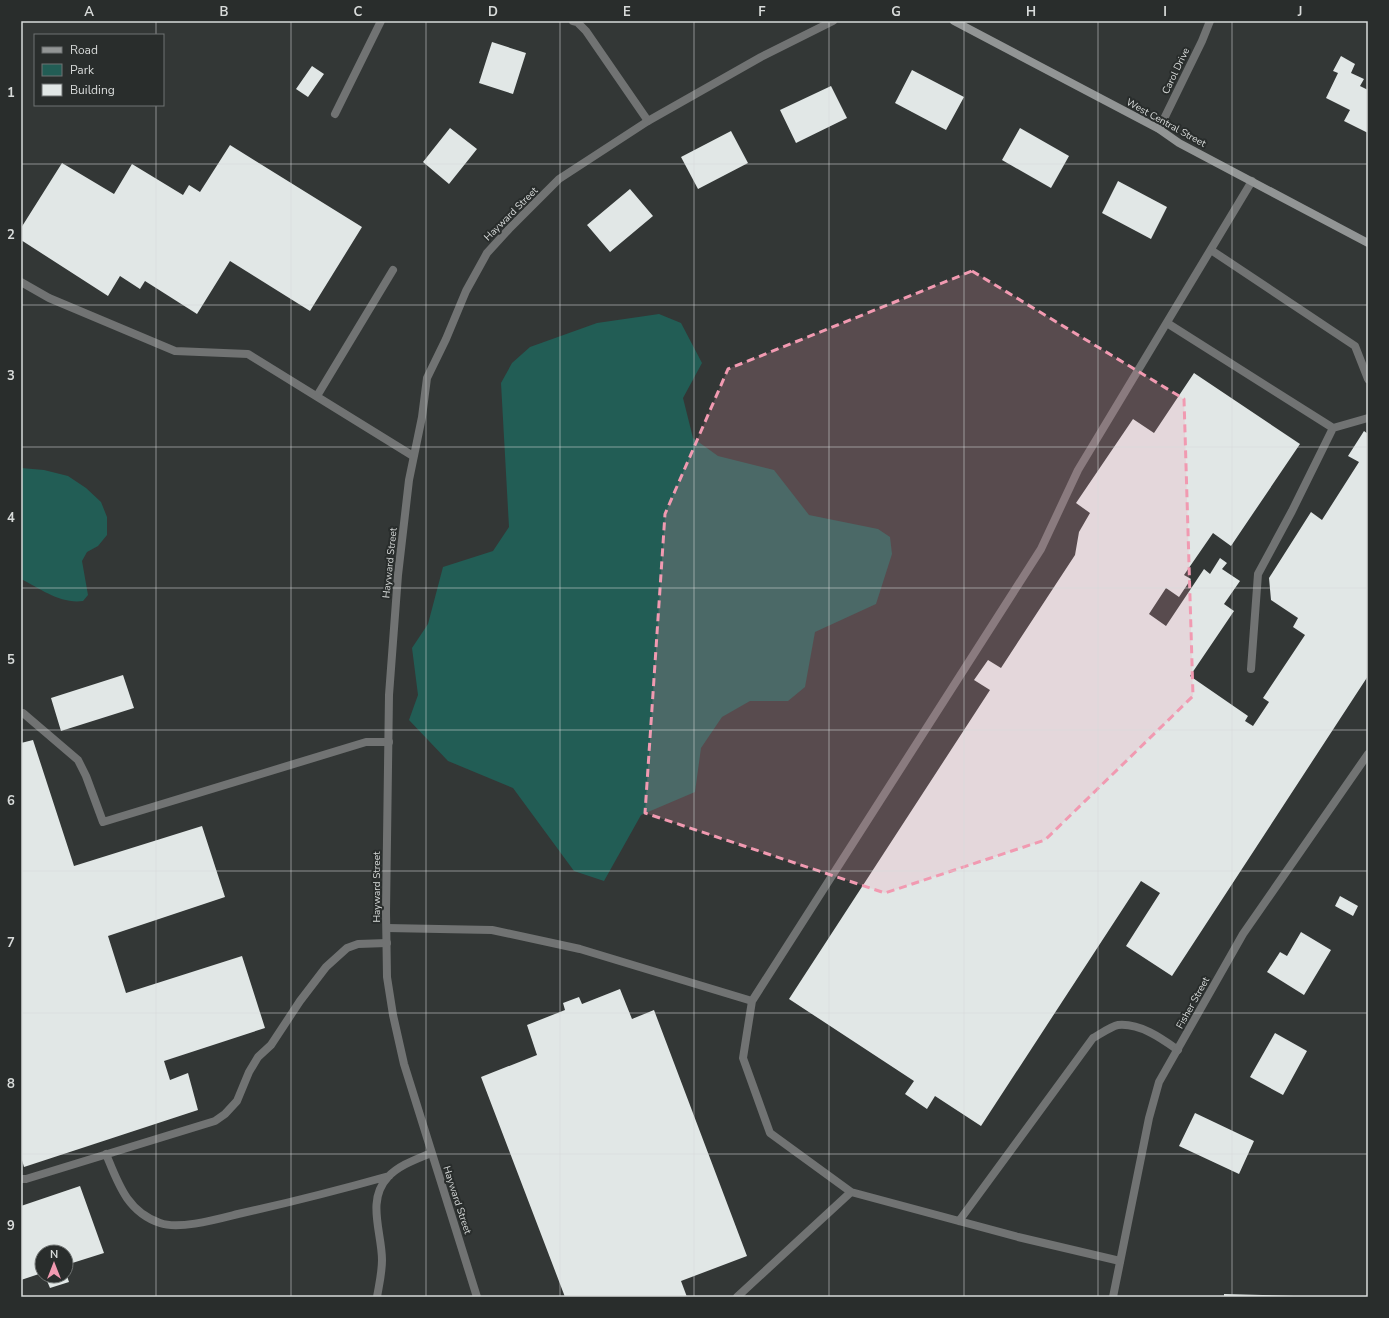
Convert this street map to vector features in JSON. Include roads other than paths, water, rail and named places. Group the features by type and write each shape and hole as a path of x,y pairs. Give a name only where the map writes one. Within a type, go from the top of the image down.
{"main road":[{"name":"West Central Street","path":"954,21 1159,129 1180,143 1368,244"}],"street":[{"path":"335,114 381,21"},
{"path":"573,21 577,22 586,31 648,121"},
{"name":"Hayward Street","path":"477,1297 404,1064 395,1028 388,989 387,928 389,695 398,575 409,480 422,416 427,378 446,339 466,291 487,253 559,179 648,121 761,57 833,21"},
{"name":"Carol Drive","path":"1159,129 1210,21"},
{"path":"1120,1261 1018,1237 851,1192 770,1133 743,1058 752,1001 1041,549 1078,470 1252,181"},
{"path":"1211,250 1355,346 1368,379"},
{"path":"317,396 393,270"},
{"path":"21,282 49,298 175,351 248,354 413,456"},
{"path":"1167,323 1332,428 1368,418"},
{"path":"1251,669 1258,574 1292,511 1332,428"},
{"path":"22,713 78,760 86,776 103,822 366,742 389,742"},
{"name":"Fisher Street","path":"1113,1297 1149,1118 1159,1082 1243,934 1368,754"},
{"path":"387,928 492,930 580,949 752,1001"},
{"path":"21,1179 26,1179 215,1121 226,1114 236,1101 249,1072 258,1057 271,1045 300,1001 326,967 347,948 358,944 387,943"},
{"path":"959,1221 1093,1038 1117,1025 1137,1027 1178,1050"},
{"path":"106,1154 121,1192 137,1211 160,1224 176,1226 256,1210 389,1176 409,1163 432,1153"},
{"path":"377,1297 381,1277 382,1260 376,1210 377,1199 381,1188 389,1176"},
{"path":"737,1297 851,1192"}]}
